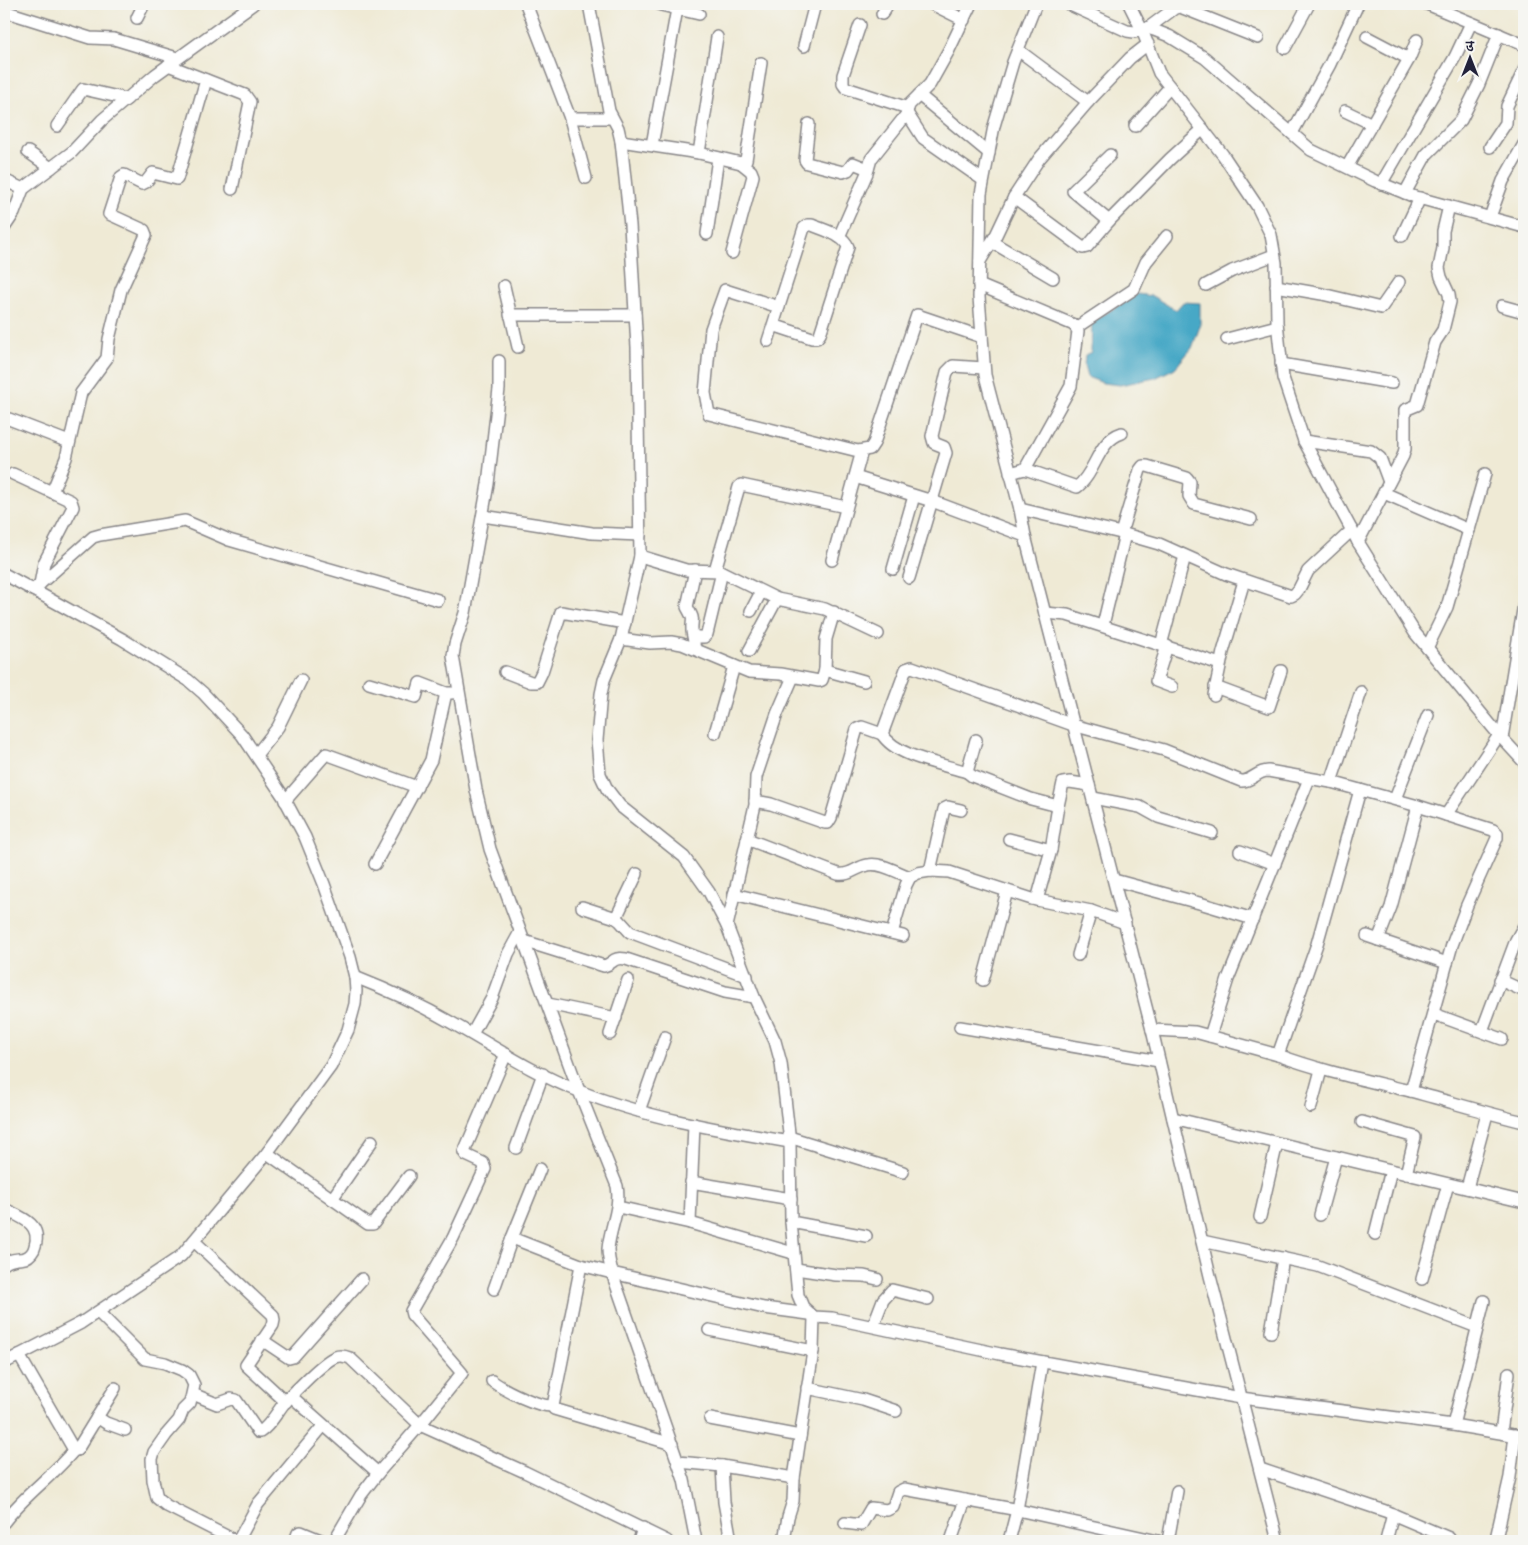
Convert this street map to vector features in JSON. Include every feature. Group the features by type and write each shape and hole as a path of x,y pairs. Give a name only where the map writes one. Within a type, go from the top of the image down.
{"street":[{"path":"138,18 144,4"},
{"path":"4,228 14,213 24,189 72,152 102,120 168,65 253,4"},
{"path":"526,4 570,118 586,178"},
{"path":"589,4 612,118 618,128 621,141 630,225 638,357 640,556 621,639 604,680 601,694 597,740 600,774 608,790 620,806 684,857 709,892 727,926 754,997 775,1041 781,1063 789,1140 793,1253 798,1295 802,1307 811,1315 813,1351 794,1478 793,1501 784,1541"},
{"path":"804,46 815,4"},
{"path":"882,14 888,4"},
{"path":"932,4 964,20"},
{"path":"839,237 871,159 919,94 930,84 971,4"},
{"path":"1036,4 1018,50 994,126 980,194 979,285 985,375 1160,1061 1202,1242 1278,1541"},
{"path":"1068,4 1119,29 1134,32 1145,29 1175,8 1180,7 1258,38"},
{"path":"1129,4 1145,29 1148,44 1159,73 1223,155 1257,206 1271,235 1274,255 1277,326 1283,378 1304,441 1358,542 1415,633 1524,762"},
{"path":"1285,48 1309,4"},
{"path":"1292,132 1330,64 1358,4"},
{"path":"1427,4 1524,45"},
{"path":"661,5 698,14"},
{"path":"652,145 677,9"},
{"path":"4,11 90,38 114,39 177,58"},
{"path":"1381,184 1455,57 1471,23"},
{"path":"860,25 843,74 843,84 846,88 908,110 923,138 983,180"},
{"path":"1145,29 1169,36 1205,58 1311,150 1381,184 1405,193 1524,227"},
{"path":"1405,193 1426,155 1461,120 1479,84 1499,34"},
{"path":"698,153 717,37"},
{"path":"1367,37 1409,59"},
{"path":"1347,168 1409,59 1417,40"},
{"path":"979,262 992,242 1014,197 1039,159 1088,102 1130,58 1148,44"},
{"path":"1018,50 1088,102"},
{"path":"741,163 746,160 761,63"},
{"path":"168,65 245,94 250,102 232,190"},
{"path":"1490,147 1507,120 1507,106 1524,70"},
{"path":"52,492 66,458 81,392 107,358 109,339 121,290 146,235 144,230 109,214 121,177 124,175 142,184 153,173 177,179 206,80"},
{"path":"1135,126 1170,87"},
{"path":"56,126 83,89 127,99"},
{"path":"919,94 989,154"},
{"path":"1345,111 1372,124"},
{"path":"570,118 612,118"},
{"path":"809,124 805,160 807,163 843,172 848,170 853,163 868,169"},
{"path":"1014,197 1084,248 1170,159 1203,129"},
{"path":"621,141 698,153 741,163 751,171 753,176 732,253"},
{"path":"1490,217 1503,181 1524,144"},
{"path":"28,152 51,168"},
{"path":"1109,221 1073,191 1110,154"},
{"path":"707,234 718,158"},
{"path":"4,180 24,189"},
{"path":"1402,236 1420,198"},
{"path":"1358,542 1405,449 1405,410 1417,405 1435,342 1443,330 1450,302 1449,294 1439,268 1443,248 1443,231 1449,206"},
{"path":"768,341 773,325 806,226 812,225 846,242 848,247 820,334 817,338 773,325"},
{"path":"1077,327 1134,289 1146,262 1167,236"},
{"path":"992,242 1053,278"},
{"path":"1206,285 1232,271 1274,255"},
{"path":"1276,286 1322,294 1381,308 1399,282"},
{"path":"979,285 1077,327"},
{"path":"504,286 518,347"},
{"path":"779,307 725,290 711,329 705,393 709,414 862,451 870,449 874,443 917,315 982,337"},
{"path":"1502,306 1524,312"},
{"path":"510,315 635,315"},
{"path":"1227,339 1277,326"},
{"path":"1026,469 1071,386 1077,327"},
{"path":"499,361 498,398 488,484 465,613 453,656 459,694 476,790 490,850 579,1091 617,1186 618,1207 609,1240 608,1252 612,1273 684,1480 696,1541"},
{"path":"1281,364 1392,383"},
{"path":"909,578 946,453 944,447 934,443 932,436 947,372 953,366 984,368"},
{"path":"9,418 69,442"},
{"path":"1010,473 1026,469 1077,487 1085,479 1107,441 1113,436 1122,433"},
{"path":"1304,441 1371,451 1380,458 1386,488"},
{"path":"832,560 862,451"},
{"path":"1103,626 1123,534 1140,470 1143,466 1187,478 1190,482 1189,496 1194,504 1252,519"},
{"path":"13,474 71,501 73,507 44,564 36,587"},
{"path":"1427,648 1447,607 1485,474"},
{"path":"855,477 932,501 1026,536"},
{"path":"694,643 707,634 718,571 739,487 742,485 846,508"},
{"path":"1386,488 1469,530"},
{"path":"893,569 914,496"},
{"path":"1020,509 1159,544 1244,581 1291,596 1299,589 1308,571 1352,530"},
{"path":"483,516 602,534 640,535"},
{"path":"36,587 93,537 185,521 229,540 438,600"},
{"path":"640,556 686,570 718,571 777,600 818,607 834,612 878,634"},
{"path":"1172,687 1156,681 1185,556"},
{"path":"694,643 692,631 693,617 687,608 695,570"},
{"path":"4,574 36,587 188,680 242,734 285,801 304,837 324,884 350,957 355,977 354,1012 340,1050 331,1066 267,1154 181,1256 81,1324 4,1363"},
{"path":"1244,581 1214,691 1269,707 1281,671"},
{"path":"751,611 761,592"},
{"path":"749,651 777,600"},
{"path":"1446,814 1501,736 1524,604"},
{"path":"505,672 531,682 537,682 561,612 625,623"},
{"path":"621,639 694,643 734,666 749,672 780,674 793,678 819,681 822,680 827,637 834,612"},
{"path":"1045,613 1067,615 1220,664"},
{"path":"715,733 734,666"},
{"path":"882,734 906,669 912,667 1073,725 1164,750 1241,781 1248,780 1262,771 1330,782 1446,814 1493,830 1498,838 1467,904 1452,945 1411,1092"},
{"path":"824,670 864,681"},
{"path":"727,926 755,801 756,777 777,714 793,678"},
{"path":"256,755 278,727 301,680"},
{"path":"369,682 416,697 420,682 446,693 459,694"},
{"path":"1330,782 1362,692"},
{"path":"376,864 431,760 446,693"},
{"path":"1395,799 1428,716"},
{"path":"755,801 771,804 828,823 857,729 862,727 882,734 887,742 914,756 967,772 972,776 1031,799 1058,806"},
{"path":"967,772 976,740"},
{"path":"285,801 326,754 417,787"},
{"path":"1210,1036 1228,979 1309,779"},
{"path":"1037,900 1051,850 1063,783 1070,782 1089,785"},
{"path":"1278,1055 1316,944 1360,790"},
{"path":"1093,798 1140,807 1158,817 1212,834"},
{"path":"1418,806 1391,906 1373,938 1447,963"},
{"path":"930,871 944,809 948,807 961,810"},
{"path":"747,839 838,874 847,875 862,866 875,864 910,877"},
{"path":"1009,839 1051,850"},
{"path":"1240,851 1275,864"},
{"path":"734,894 897,934 906,884 910,877 918,873 930,871 949,872 1037,900 1091,911 1125,923"},
{"path":"616,918 637,874"},
{"path":"1114,880 1253,919"},
{"path":"983,980 1007,891"},
{"path":"582,907 616,918 630,932 747,976"},
{"path":"1078,955 1091,911"},
{"path":"1482,1031 1516,940 1524,926"},
{"path":"522,936 604,966 608,965 613,959 626,959 725,992 754,997"},
{"path":"472,1034 492,998 508,954 522,936"},
{"path":"355,977 384,988 543,1074 579,1091 639,1111 694,1124 789,1140 904,1172"},
{"path":"610,1034 628,980"},
{"path":"1500,980 1524,991"},
{"path":"548,1004 616,1018"},
{"path":"1434,1014 1502,1039"},
{"path":"960,1027 1160,1061"},
{"path":"1152,1030 1195,1032 1278,1055 1321,1070 1524,1122"},
{"path":"639,1111 665,1036"},
{"path":"334,1541 361,1495 378,1472 420,1425 462,1373 412,1315 411,1311 453,1238 485,1168 483,1163 466,1155 464,1152 506,1054"},
{"path":"1311,1107 1321,1070"},
{"path":"516,1148 543,1074"},
{"path":"1466,1188 1487,1114"},
{"path":"1173,1118 1524,1202"},
{"path":"1362,1122 1415,1137 1406,1174"},
{"path":"690,1222 694,1124"},
{"path":"332,1199 372,1141"},
{"path":"1260,1217 1277,1143"},
{"path":"267,1154 368,1224 373,1224 410,1176"},
{"path":"1320,1215 1336,1157"},
{"path":"494,1289 540,1168"},
{"path":"1375,1234 1391,1170"},
{"path":"691,1182 790,1199"},
{"path":"1422,1279 1448,1184"},
{"path":"618,1207 690,1222 793,1253"},
{"path":"4,1224 6,1210 31,1223 34,1228 36,1241 30,1255 25,1258 5,1261"},
{"path":"791,1222 866,1236"},
{"path":"512,1238 581,1265 764,1308 832,1318 1042,1362 1242,1398 1452,1425 1520,1436 1497,1534"},
{"path":"194,1241 272,1315 274,1320 272,1325 246,1365 378,1472"},
{"path":"1202,1242 1318,1266 1477,1327"},
{"path":"1271,1332 1282,1258"},
{"path":"552,1406 581,1265"},
{"path":"796,1269 877,1279"},
{"path":"262,1340 289,1358 293,1357 362,1279"},
{"path":"873,1326 883,1300 892,1290 928,1298"},
{"path":"1452,1425 1484,1301"},
{"path":"98,1312 145,1358 165,1363 189,1375 194,1385 190,1403 154,1452 152,1459 157,1498 167,1506 237,1541 258,1504 323,1426"},
{"path":"708,1330 813,1351"},
{"path":"19,1355 74,1450"},
{"path":"193,1394 217,1404 231,1399 236,1400 258,1432 260,1432 288,1399 331,1359 337,1356 344,1356 350,1358 388,1392 420,1425 525,1472 667,1541"},
{"path":"1009,1541 1017,1510 1042,1362"},
{"path":"1501,1432 1509,1373"},
{"path":"492,1381 512,1393 546,1406 552,1406 554,1409 672,1444"},
{"path":"4,1522 24,1499 55,1472 74,1450 77,1450 115,1388"},
{"path":"807,1388 863,1400 896,1411"},
{"path":"97,1417 106,1423 125,1430"},
{"path":"710,1419 800,1436"},
{"path":"678,1462 722,1466 794,1478"},
{"path":"722,1466 724,1502 731,1541"},
{"path":"1260,1469 1393,1514 1449,1538"},
{"path":"845,1523 860,1530 871,1508 887,1510 893,1506 898,1492 904,1489 1017,1510 1104,1536 1158,1541"},
{"path":"1168,1541 1177,1491"},
{"path":"951,1541 965,1500"},
{"path":"1386,1541 1393,1514"},
{"path":"639,1541 643,1528"},
{"path":"295,1541 298,1533 301,1532 323,1541"}],"water":[{"path":"1137,294 1152,296 1176,310 1183,302 1200,303 1200,326 1192,348 1175,368 1155,378 1120,385 1103,383 1087,377 1084,366 1085,355 1091,352 1092,322"}]}
